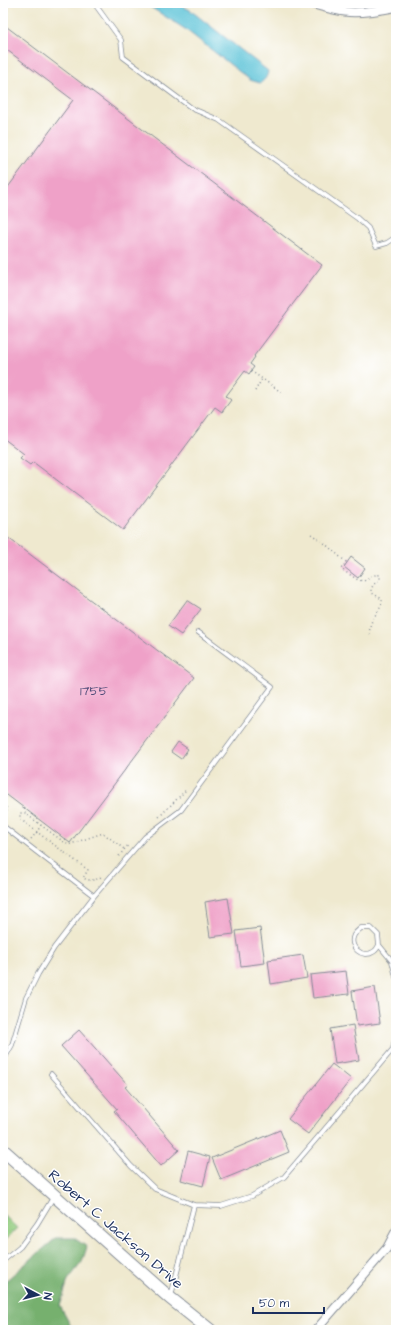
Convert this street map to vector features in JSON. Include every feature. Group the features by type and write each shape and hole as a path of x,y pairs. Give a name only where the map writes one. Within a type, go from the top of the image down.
{"main road":[{"name":"Robert C Jackson Drive","path":"3,1150 170,1298 210,1330"}],"street":[{"path":"309,3 350,12 373,11 396,7"},
{"path":"316,1330 387,1248 396,1231"}],"lane":[{"path":"94,3 121,40 123,57 193,109 219,120 357,218 368,228 376,246 387,243 396,238"},
{"path":"3,1061 12,1045 26,998 38,974 54,948 94,896 145,836 181,810 272,687 198,632"},
{"path":"3,826 94,896"},
{"path":"379,945 374,952 365,955 357,952 353,944 354,935 361,928 371,928 378,935 379,945 392,961 396,977"},
{"path":"51,1074 131,1166 155,1188 194,1205 220,1206 252,1196 284,1177 393,1049 396,1035"},
{"path":"3,1261 20,1247 37,1224 54,1196"},
{"path":"170,1298 194,1205"}],"path":[{"path":"251,371 281,392"},
{"path":"255,391 262,379"},
{"path":"311,534 323,542 346,562 341,569 352,577 364,581 375,574 380,575 380,578 373,585 371,590 372,593 382,599 383,604 370,623 370,636"},
{"path":"158,818 188,789"},
{"path":"3,805 8,809 3,816"},
{"path":"106,873 95,880 83,878 88,870 20,819 20,813 25,813 68,845 103,834 124,849"},
{"path":"26,835 32,839 41,825"},
{"path":"115,861 130,843"}],"green space":[{"path":"3,1214 17,1228 3,1242"},
{"path":"56,1238 74,1238 87,1247 82,1262 68,1280 60,1306 73,1330 3,1330 3,1283"}],"water":[{"path":"144,3 176,3 190,10 268,71 266,78 260,83 250,80 185,29"}],"building":[{"path":"3,24 322,265 254,356 255,357 250,364 254,367 249,374 245,371 226,396 231,400 222,412 215,407 123,530 33,462 30,465 20,458 24,454 3,438 3,194 73,100 3,47"},
{"path":"3,534 194,678 70,843 3,792"},
{"path":"351,557 365,568 358,578 344,567"},
{"path":"187,600 201,609 181,635 168,626"},
{"path":"178,742 188,749 181,759 171,752"},
{"path":"228,898 234,934 210,937 205,902"},
{"path":"260,928 265,963 241,966 236,931"},
{"path":"303,955 307,978 271,984 268,960"},
{"path":"346,971 349,994 313,998 310,975"},
{"path":"375,987 380,1023 357,1026 352,991"},
{"path":"353,1025 359,1060 335,1064 330,1029"},
{"path":"79,1030 128,1085 125,1087 179,1150 161,1166 114,1111 117,1109 61,1046"},
{"path":"332,1064 351,1079 308,1134 288,1119"},
{"path":"280,1130 289,1152 221,1180 212,1158"},
{"path":"188,1151 210,1157 203,1186 181,1180"}]}
